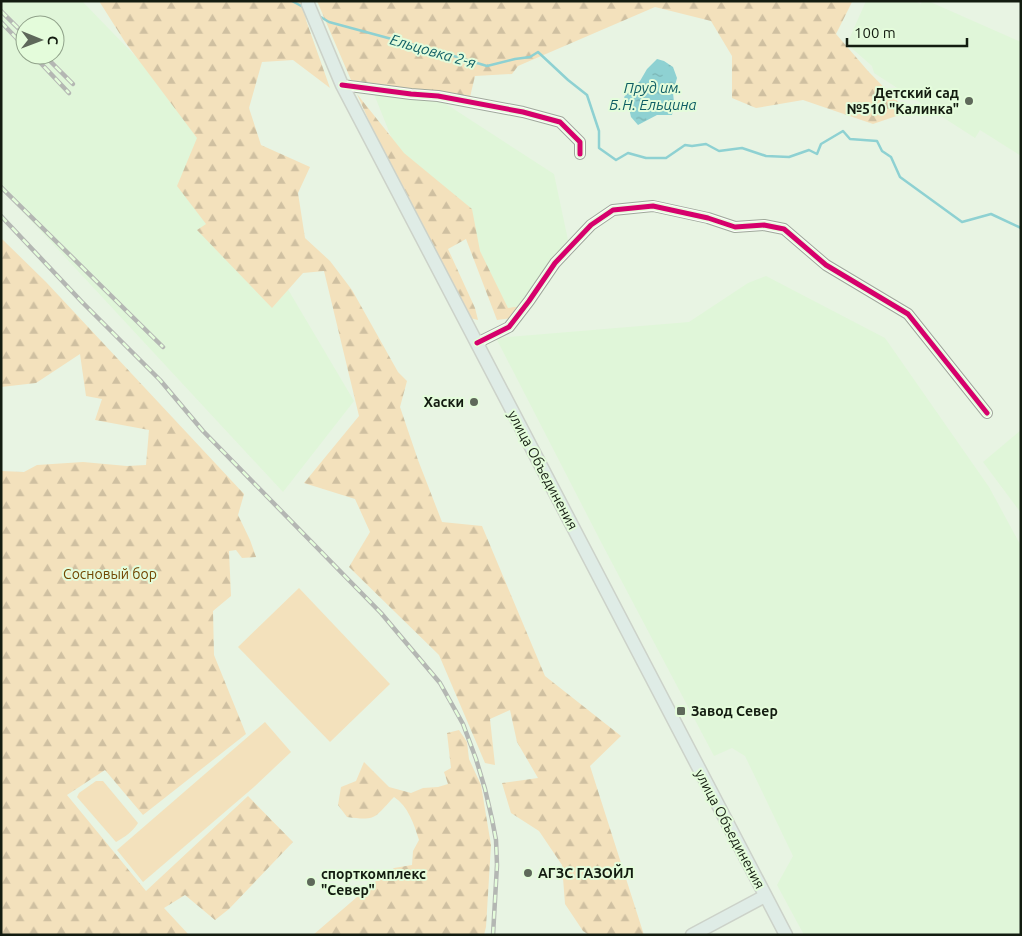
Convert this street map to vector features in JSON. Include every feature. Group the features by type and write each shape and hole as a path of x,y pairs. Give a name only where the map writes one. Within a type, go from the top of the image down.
{"main road":[{"name":"улица Объединения","path":"308,1 342,85 786,935"},
{"path":"692,935 765,896"}],"street":[{"path":"342,85 438,96 524,112 560,122 580,142 580,154"},
{"path":"477,343 510,327 554,263 591,225 613,210 653,206 708,218 735,227 764,224 784,229 826,265 908,314 988,413"}],"shaded area":[{"path":"1,1 82,1 173,95 354,401 283,492 1,188"},
{"name":"Детский сад №510 \"Калинка\"","path":"866,1 914,1 921,4 922,1 928,1 1021,42 1021,156 980,130 975,138 874,73 872,66 847,44"},
{"path":"374,94 443,102 554,174 568,240 547,265 515,310 504,312 479,262 471,212 396,149"},
{"path":"766,276 885,338 989,487 1021,546 1021,935 804,935 777,885 793,856 745,756 732,748 714,756 496,338 689,322 748,283"},
{"path":"1021,430 1021,513 983,462"}],"green space":[{"path":"99,1 304,1 306,20 330,88 293,60 262,62 249,108 261,145 310,167 298,193 305,238 330,261 352,290 398,372 407,381 400,407 442,522 482,526 545,676 621,736 590,766 644,935 589,935 583,931 565,904 562,865 539,831 511,813 502,783 538,778 517,742 510,710 490,719 495,765 485,763 439,655 349,567 370,532 355,499 304,483 359,416 324,271 303,273 272,308 197,230 206,224 177,186 197,138 125,42"},
{"path":"317,1 852,2 836,34 868,71 908,112 873,124 803,100 756,108 732,98 732,56 711,21 655,7 518,66 512,74 475,76 470,97 351,80"},
{"path":"357,94 404,153 472,209 480,251 508,308 522,306 512,318 497,320 466,239 448,249 475,308 478,320 470,318 388,164"},
{"name":"Сосновый бор","path":"1,238 46,282 244,494 238,515 256,557 242,558 236,550 229,551 231,596 213,611 214,655 246,734 143,815 105,770 67,795 146,891 248,796 293,842 229,909 215,920 185,895 164,908 189,935 1,935 1,471 24,472 37,465 83,462 127,466 146,465 149,430 95,420 102,399 86,396 80,354 36,383 1,387"},
{"path":"299,588 390,684 330,742 238,647"},
{"path":"265,722 291,752 254,787 143,882 117,850"},
{"path":"459,730 467,742 469,759 481,785 491,845 484,935 313,935 372,884 394,868 412,865 413,851 419,840 407,810 394,797 378,814 370,818 347,817 338,805 341,787 356,781 364,762 389,787 411,793 423,788 448,784 444,772 451,768 447,733"},
{"path":"96,781 103,781 138,823 134,829 116,842 77,797 79,793"}],"water":[{"name":"Пруд им. Б.Н. Ельцина","path":"657,59 673,67 677,78 673,93 672,115 657,115 638,125 631,117 624,97 640,81 647,69"}],"waterway":[{"name":"Ельцовка 2-я","path":"292,1 305,8"},
{"name":"Ельцовка 2-я","path":"319,16 329,22 487,66 530,57 538,52 587,95 599,131 599,148 616,160 628,153 646,158 666,158 685,145 706,144 719,151 742,148 766,156 789,157 809,150 817,154 821,144 843,131 850,139 877,141 882,151 891,157 900,177 962,222 991,214 1021,228"}],"railway":[{"path":"1,11 15,25"},
{"path":"1,22 15,37"},
{"path":"42,65 69,93"},
{"path":"54,65 73,84"},
{"path":"1,187 163,347"},
{"path":"1,216 82,302 160,380 203,431 381,613 440,683 463,724 476,759 492,819 496,840 497,865 493,935"}],"cycle path":[{"path":"342,85 438,96 523,112 560,122 580,142 580,154"},
{"path":"477,343 509,327 555,263 591,225 613,210 653,206 708,218 735,227 764,225 784,229 826,265 908,314 987,413"}],"place":[{"name":"Детский сад №510 \"Калинка\"","path":"969,101"},
{"name":"Хаски","path":"474,402"},
{"name":"Завод Север","path":"681,711"},
{"name":"АГЗС ГАЗОЙЛ","path":"528,873"},
{"name":"спорткомплекс \"Север\"","path":"311,882"}]}
